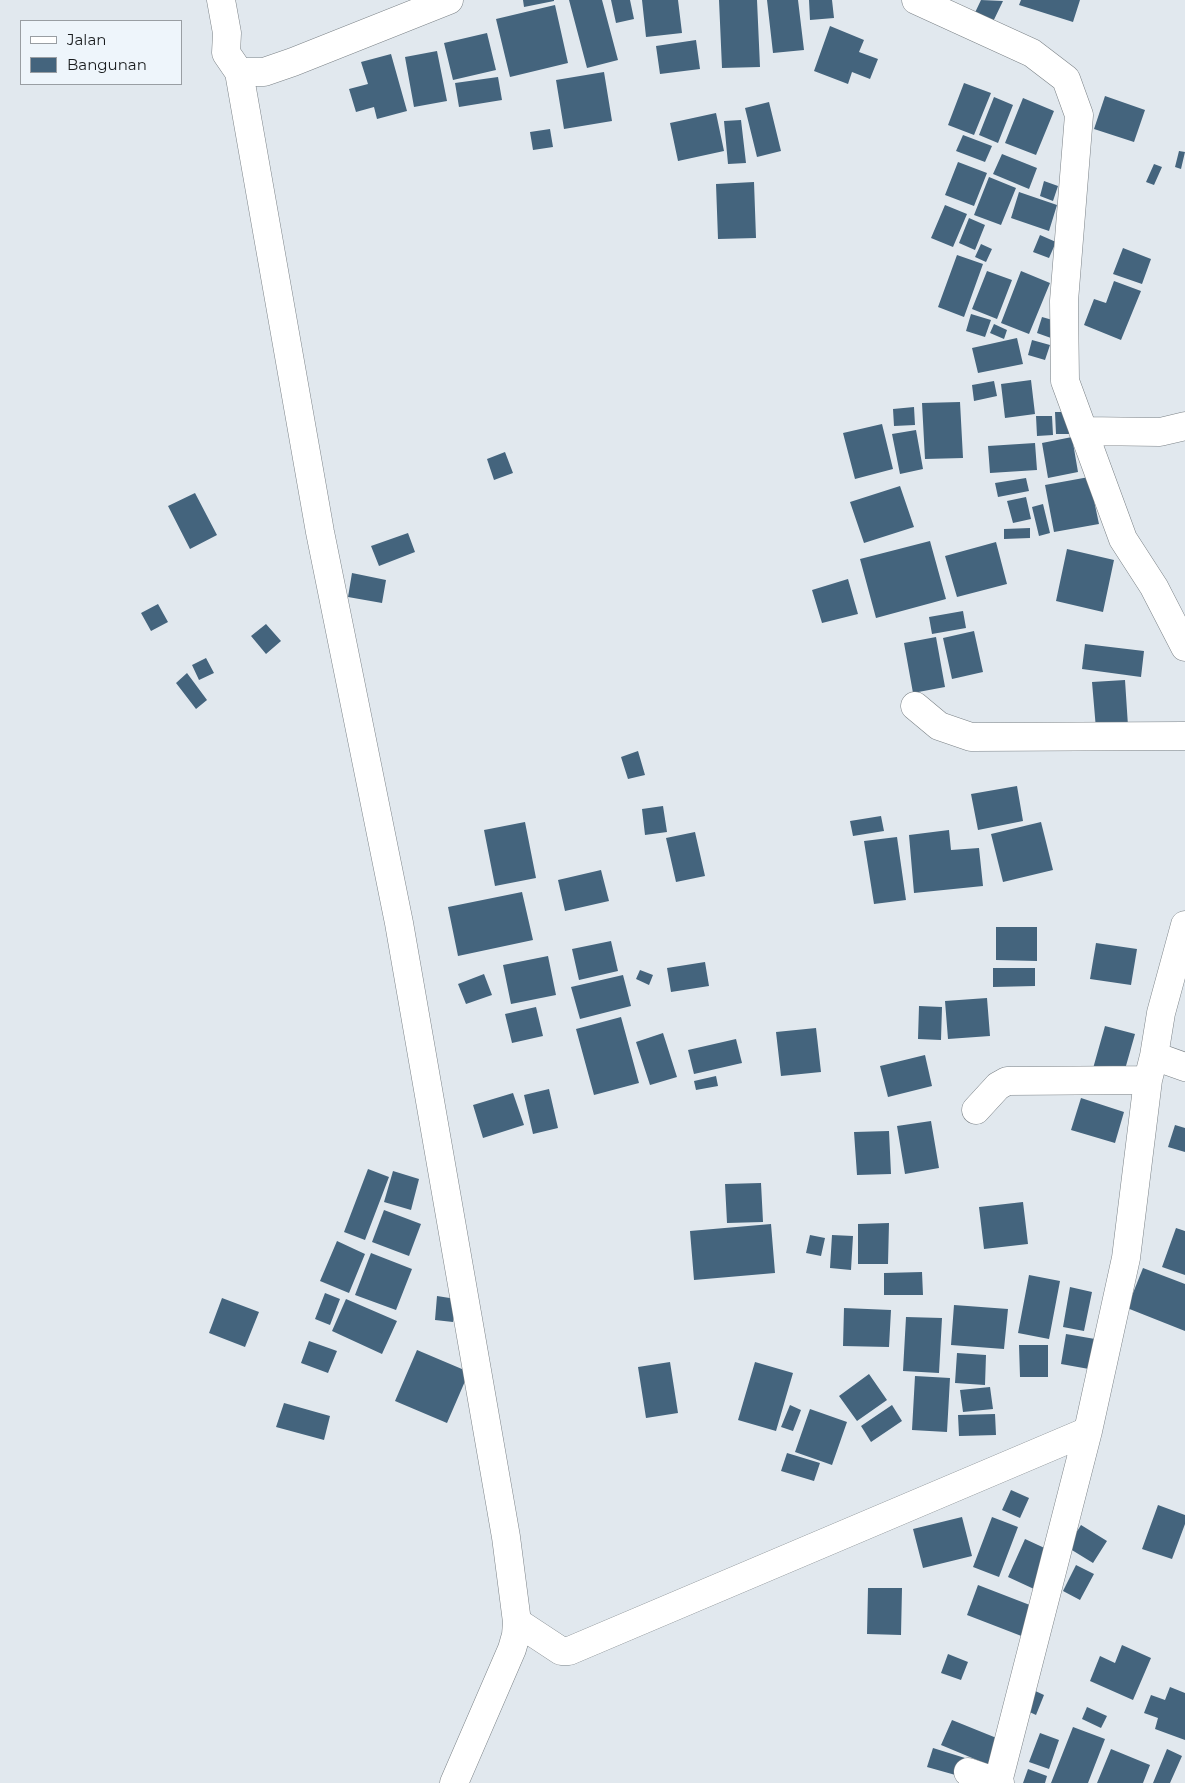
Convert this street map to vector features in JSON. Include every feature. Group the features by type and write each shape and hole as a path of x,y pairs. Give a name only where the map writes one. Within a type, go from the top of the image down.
{"street":[{"path":"221,0 227,32 226,53 239,72 320,532 399,923 522,1626 516,1635 512,1649 454,1783"},
{"path":"239,72 264,72 449,0"},
{"path":"916,0 1032,53 1066,78 1079,115 1064,301 1064,381 1123,539 1154,587 1185,647"},
{"path":"1083,431 1160,432 1185,426"},
{"path":"915,706 939,726 971,737 1185,736"},
{"path":"968,1772 999,1783 1088,1431 1126,1258 1151,1068 1161,1013 1185,925"},
{"path":"976,1110 998,1086 1006,1081 1151,1068 1185,1067"},
{"path":"522,1626 561,1651 569,1651 1088,1431"}],"building":[{"path":"523,0 554,0 554,1 524,7"},
{"path":"569,0 602,0 618,60 587,68"},
{"path":"611,0 630,0 634,19 616,23"},
{"path":"642,0 678,0 682,33 646,37"},
{"path":"719,0 757,0 760,67 722,68"},
{"path":"767,0 798,0 804,50 773,53"},
{"path":"809,0 832,0 834,18 810,20"},
{"path":"981,0 1003,1 989,30 971,21"},
{"path":"1021,0 1080,0 1073,22 1019,5"},
{"path":"555,5 568,63 510,77 496,19"},
{"path":"830,26 864,40 859,52 878,59 870,79 852,72 848,84 814,71"},
{"path":"487,33 496,70 453,80 444,43"},
{"path":"696,40 700,69 660,74 656,46"},
{"path":"437,51 447,101 414,107 405,57"},
{"path":"391,54 407,111 377,119 374,107 356,112 349,89 368,84 361,62"},
{"path":"604,72 612,121 564,129 556,80"},
{"path":"498,77 502,100 459,107 455,83"},
{"path":"964,83 991,93 974,135 948,125"},
{"path":"1105,96 1145,110 1134,142 1094,129"},
{"path":"994,97 1013,105 998,143 979,135"},
{"path":"1023,98 1054,111 1036,155 1005,143"},
{"path":"769,102 781,151 757,157 745,108"},
{"path":"716,113 724,151 678,161 670,123"},
{"path":"741,120 746,163 728,164 724,121"},
{"path":"550,129 553,147 533,150 530,132"},
{"path":"963,135 992,146 985,162 956,151"},
{"path":"1179,151 1185,152 1181,169 1175,167"},
{"path":"1002,154 1037,168 1029,189 993,174"},
{"path":"958,162 987,173 974,206 945,195"},
{"path":"1154,164 1162,167 1154,185 1146,182"},
{"path":"989,177 1016,188 1001,225 974,215"},
{"path":"1044,181 1058,186 1053,201 1040,196"},
{"path":"754,182 756,238 718,239 716,184"},
{"path":"1019,192 1057,205 1049,231 1011,218"},
{"path":"945,205 967,214 953,247 931,238"},
{"path":"969,218 985,225 975,250 959,243"},
{"path":"1040,235 1056,242 1049,258 1033,252"},
{"path":"981,244 992,249 986,262 975,257"},
{"path":"1123,248 1151,259 1142,284 1113,274"},
{"path":"957,255 983,264 964,317 938,307"},
{"path":"987,271 1012,280 997,319 972,309"},
{"path":"1021,271 1050,283 1029,334 1001,323"},
{"path":"1114,281 1141,291 1121,340 1084,325 1094,299 1106,303"},
{"path":"971,314 991,320 985,337 966,331"},
{"path":"1042,317 1056,321 1051,338 1037,333"},
{"path":"994,324 1007,330 1004,339 990,333"},
{"path":"1017,338 1023,364 978,373 972,348"},
{"path":"1032,340 1050,345 1045,360 1028,355"},
{"path":"1031,380 1035,414 1005,418 1001,384"},
{"path":"994,381 997,396 974,401 972,385"},
{"path":"960,402 963,458 925,459 922,403"},
{"path":"914,407 915,425 894,426 893,409"},
{"path":"1055,412 1070,412 1071,434 1056,434"},
{"path":"1036,416 1052,416 1053,435 1037,436"},
{"path":"882,424 893,469 855,479 843,433"},
{"path":"916,430 923,469 900,474 892,434"},
{"path":"1072,437 1078,472 1048,478 1042,443"},
{"path":"1035,443 1037,470 990,473 988,446"},
{"path":"505,452 513,473 494,480 487,459"},
{"path":"1089,477 1099,524 1054,532 1045,485"},
{"path":"1026,478 1029,491 998,497 995,483"},
{"path":"900,486 914,527 864,543 850,502"},
{"path":"195,493 217,535 190,549 168,506"},
{"path":"1026,497 1031,519 1013,523 1007,501"},
{"path":"1043,504 1050,533 1039,536 1032,507"},
{"path":"1030,528 1030,538 1004,539 1004,529"},
{"path":"408,533 415,552 379,566 371,546"},
{"path":"930,541 946,599 876,618 860,559"},
{"path":"996,542 1007,584 957,597 945,556"},
{"path":"1067,549 1114,560 1103,612 1056,601"},
{"path":"352,573 386,580 382,603 348,597"},
{"path":"848,579 858,614 822,623 812,590"},
{"path":"158,604 168,622 151,631 141,613"},
{"path":"963,611 966,628 932,634 929,617"},
{"path":"266,624 281,641 266,654 251,636"},
{"path":"974,631 983,672 952,679 943,638"},
{"path":"936,637 945,687 913,693 904,643"},
{"path":"1085,644 1144,651 1141,677 1082,669"},
{"path":"206,658 214,673 199,680 192,665"},
{"path":"187,673 207,700 196,709 176,683"},
{"path":"1125,680 1128,726 1096,729 1092,682"},
{"path":"638,751 645,775 628,779 621,757"},
{"path":"1017,786 1023,821 978,830 971,794"},
{"path":"663,806 667,832 645,835 642,809"},
{"path":"881,816 884,831 853,836 850,821"},
{"path":"525,822 536,878 495,886 484,830"},
{"path":"1041,822 1053,870 1003,882 991,834"},
{"path":"949,830 951,850 979,848 983,886 914,893 909,835"},
{"path":"695,832 705,876 676,882 666,838"},
{"path":"897,837 906,900 874,904 864,841"},
{"path":"601,870 609,901 565,911 558,880"},
{"path":"522,892 533,940 458,956 448,907"},
{"path":"996,927 1037,927 1037,961 996,960"},
{"path":"611,941 618,971 579,980 572,949"},
{"path":"1096,943 1137,949 1131,985 1090,979"},
{"path":"548,956 556,995 511,1004 503,965"},
{"path":"705,962 709,986 671,992 667,968"},
{"path":"993,968 1035,968 1035,986 993,987"},
{"path":"640,970 653,975 649,985 636,979"},
{"path":"484,974 492,995 466,1004 458,984"},
{"path":"623,975 631,1006 580,1019 571,987"},
{"path":"987,998 990,1036 948,1039 945,1001"},
{"path":"919,1006 942,1007 941,1040 918,1039"},
{"path":"536,1007 543,1036 512,1043 505,1014"},
{"path":"621,1017 639,1083 594,1095 576,1029"},
{"path":"1105,1026 1135,1034 1122,1080 1092,1072"},
{"path":"816,1028 821,1072 781,1076 776,1032"},
{"path":"663,1033 677,1077 650,1085 636,1042"},
{"path":"736,1039 742,1063 694,1074 688,1050"},
{"path":"925,1055 932,1086 888,1097 880,1066"},
{"path":"716,1076 718,1086 696,1090 694,1081"},
{"path":"549,1089 558,1128 533,1134 524,1095"},
{"path":"513,1093 524,1125 483,1138 473,1105"},
{"path":"1081,1098 1124,1112 1115,1143 1071,1130"},
{"path":"931,1121 939,1168 905,1174 897,1126"},
{"path":"1175,1125 1185,1128 1185,1152 1168,1147"},
{"path":"889,1131 891,1174 857,1175 854,1132"},
{"path":"368,1169 389,1177 365,1240 344,1232"},
{"path":"393,1171 419,1179 411,1210 384,1202"},
{"path":"761,1183 763,1222 727,1223 725,1184"},
{"path":"1023,1202 1028,1244 984,1249 979,1207"},
{"path":"384,1210 421,1224 409,1256 372,1242"},
{"path":"889,1223 888,1264 858,1264 858,1224"},
{"path":"771,1224 775,1273 694,1280 690,1231"},
{"path":"1176,1228 1185,1231 1185,1275 1162,1267"},
{"path":"810,1235 825,1238 821,1256 806,1253"},
{"path":"832,1235 853,1236 851,1270 830,1268"},
{"path":"337,1241 365,1254 349,1293 320,1281"},
{"path":"371,1253 412,1269 396,1310 355,1295"},
{"path":"1143,1268 1185,1284 1185,1331 1127,1308"},
{"path":"922,1272 923,1295 884,1295 884,1273"},
{"path":"1029,1275 1060,1281 1049,1339 1018,1333"},
{"path":"1070,1287 1092,1292 1084,1331 1063,1327"},
{"path":"325,1293 340,1299 330,1325 315,1319"},
{"path":"437,1296 456,1299 453,1322 435,1320"},
{"path":"222,1298 259,1312 245,1347 209,1333"},
{"path":"346,1299 397,1321 382,1354 332,1331"},
{"path":"954,1305 1008,1309 1004,1349 951,1345"},
{"path":"844,1308 891,1310 889,1347 843,1346"},
{"path":"906,1317 942,1318 939,1373 903,1371"},
{"path":"1066,1334 1095,1339 1089,1369 1061,1364"},
{"path":"309,1341 337,1351 328,1373 301,1363"},
{"path":"1019,1345 1048,1345 1048,1377 1020,1377"},
{"path":"417,1350 469,1372 447,1423 395,1401"},
{"path":"957,1353 986,1355 985,1385 955,1383"},
{"path":"670,1362 678,1413 646,1418 638,1367"},
{"path":"755,1362 793,1373 776,1431 738,1420"},
{"path":"869,1374 887,1400 857,1421 839,1396"},
{"path":"915,1376 950,1378 947,1432 912,1430"},
{"path":"990,1387 993,1409 963,1412 960,1390"},
{"path":"284,1403 330,1416 324,1440 276,1427"},
{"path":"790,1405 801,1410 793,1431 781,1427"},
{"path":"892,1405 902,1421 871,1442 861,1426"},
{"path":"810,1409 847,1422 832,1465 795,1452"},
{"path":"995,1414 996,1435 959,1436 958,1415"},
{"path":"787,1453 820,1463 814,1481 781,1471"},
{"path":"1011,1490 1029,1498 1020,1518 1002,1510"},
{"path":"1158,1505 1185,1515 1185,1524 1172,1559 1142,1549"},
{"path":"962,1517 972,1556 923,1568 913,1529"},
{"path":"992,1517 1018,1527 999,1577 973,1567"},
{"path":"1081,1525 1107,1541 1093,1563 1067,1547"},
{"path":"1025,1539 1051,1551 1034,1589 1008,1577"},
{"path":"1076,1565 1094,1574 1080,1600 1063,1591"},
{"path":"978,1585 1035,1607 1024,1637 967,1615"},
{"path":"868,1588 902,1588 901,1635 867,1634"},
{"path":"1122,1645 1151,1658 1133,1700 1090,1681 1100,1656 1115,1663"},
{"path":"948,1654 968,1662 961,1680 941,1673"},
{"path":"1170,1687 1185,1693 1185,1740 1155,1729 1158,1718 1144,1713 1151,1695 1165,1700"},
{"path":"1031,1689 1044,1695 1036,1715 1023,1709"},
{"path":"1087,1707 1107,1716 1101,1728 1082,1719"},
{"path":"952,1720 999,1739 989,1765 941,1745"},
{"path":"1073,1727 1105,1739 1088,1783 1051,1783"},
{"path":"1040,1733 1059,1740 1049,1769 1029,1762"},
{"path":"933,1748 965,1758 959,1776 927,1767"},
{"path":"1111,1749 1150,1765 1143,1783 1097,1783"},
{"path":"1167,1749 1182,1756 1170,1783 1153,1783"},
{"path":"1028,1769 1047,1776 1045,1783 1023,1783"}]}
